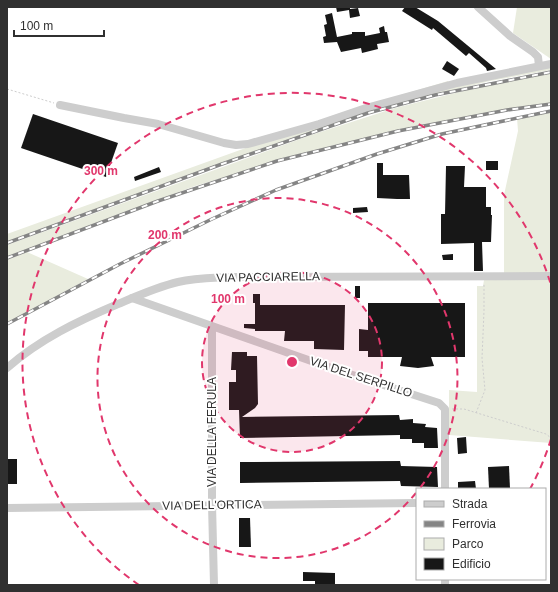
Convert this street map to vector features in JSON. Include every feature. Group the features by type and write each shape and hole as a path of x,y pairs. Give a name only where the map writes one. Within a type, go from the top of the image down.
{"street":[{"path":"478,7 510,36 533,52 538,57 539,66"},
{"path":"60,105 158,124 224,143 236,145 248,144 319,124 366,108 449,85 551,64"},
{"name":"VIA PACCIARELLA","path":"7,368 25,352 78,322 132,298 177,282 230,277 551,276"},
{"name":"VIA DEL SERPILLO","path":"132,298 212,327 440,403 445,409"},
{"name":"VIA DELLA FERULA","path":"212,327 212,504 214,585"},
{"path":"445,409 445,488"},
{"name":"VIA DELL'ORTICA","path":"7,508 416,502"}],"path":[{"path":"7,89 60,105"},
{"path":"476,413 485,390 482,358 484,276"},
{"path":"445,409 464,409 546,434 551,438"}],"green space":[{"path":"517,7 551,7 551,59 513,33"},
{"path":"551,62 551,70 490,81 395,105 310,132 7,242 7,234 357,108 448,81 450,84"},
{"path":"551,73 551,104 449,120 334,145 195,186 7,257 7,245 311,135 395,108 491,84"},
{"path":"551,112 551,443 449,435 449,390 477,392 477,286 483,286 484,280 504,279 504,195 518,131 517,118"},
{"path":"27,252 88,279 7,323 7,260"}],"building":[{"path":"336,7 350,7 350,9 358,8 360,16 350,18 349,10 337,12"},
{"path":"405,7 415,7 438,21 496,69 487,71 486,68 469,53 466,56 433,28 432,30 402,11"},
{"path":"332,13 337,37 352,34 352,32 365,32 365,36 380,33 379,28 384,26 389,42 377,44 378,49 362,53 361,48 341,52 337,42 324,43 323,37 326,36 324,25 327,24 325,15"},
{"path":"447,61 459,69 454,76 442,69"},
{"path":"33,114 118,143 106,177 21,148"},
{"path":"486,161 498,161 498,170 486,170"},
{"path":"377,163 383,163 383,175 409,175 410,199 377,198"},
{"path":"446,166 465,166 464,187 486,187 486,207 491,207 492,215 491,242 482,242 483,271 474,271 474,243 441,244 441,214 445,214"},
{"path":"159,167 161,172 135,181 134,177"},
{"path":"367,207 368,212 353,213 353,208"},
{"path":"453,254 453,260 443,260 442,255"},
{"path":"355,286 360,286 360,298 355,298"},
{"path":"253,294 260,294 260,305 345,305 344,350 314,349 314,341 284,341 285,331 255,331 255,329 244,328 244,324 255,324 255,303 253,303"},
{"path":"368,303 465,303 465,357 431,357 434,366 418,368 400,366 402,357 368,357 368,351 359,351 359,329 368,330"},
{"path":"232,352 247,352 247,356 257,356 258,404 255,408 242,417 399,415 400,420 413,419 413,423 426,424 425,427 437,428 438,448 424,448 424,443 412,443 412,439 400,439 400,435 240,438 239,410 229,410 229,382 236,382 236,370 231,370"},
{"path":"466,437 467,453 458,454 457,438"},
{"path":"7,459 17,459 17,484 7,484"},
{"path":"400,461 401,466 437,467 438,487 401,486 400,481 240,483 240,462"},
{"path":"509,466 510,488 489,488 488,467"},
{"path":"475,481 476,488 458,488 458,482"},
{"path":"239,518 250,518 251,547 239,547"},
{"path":"303,572 335,573 335,585 315,585 315,581 303,581"}],"railway":[{"path":"7,243 222,164 368,113 435,95 551,72"},
{"path":"7,258 158,201 277,161 398,131 507,110 551,104"},
{"path":"7,324 120,264 212,219 276,190 377,154 442,134 551,111"}]}
